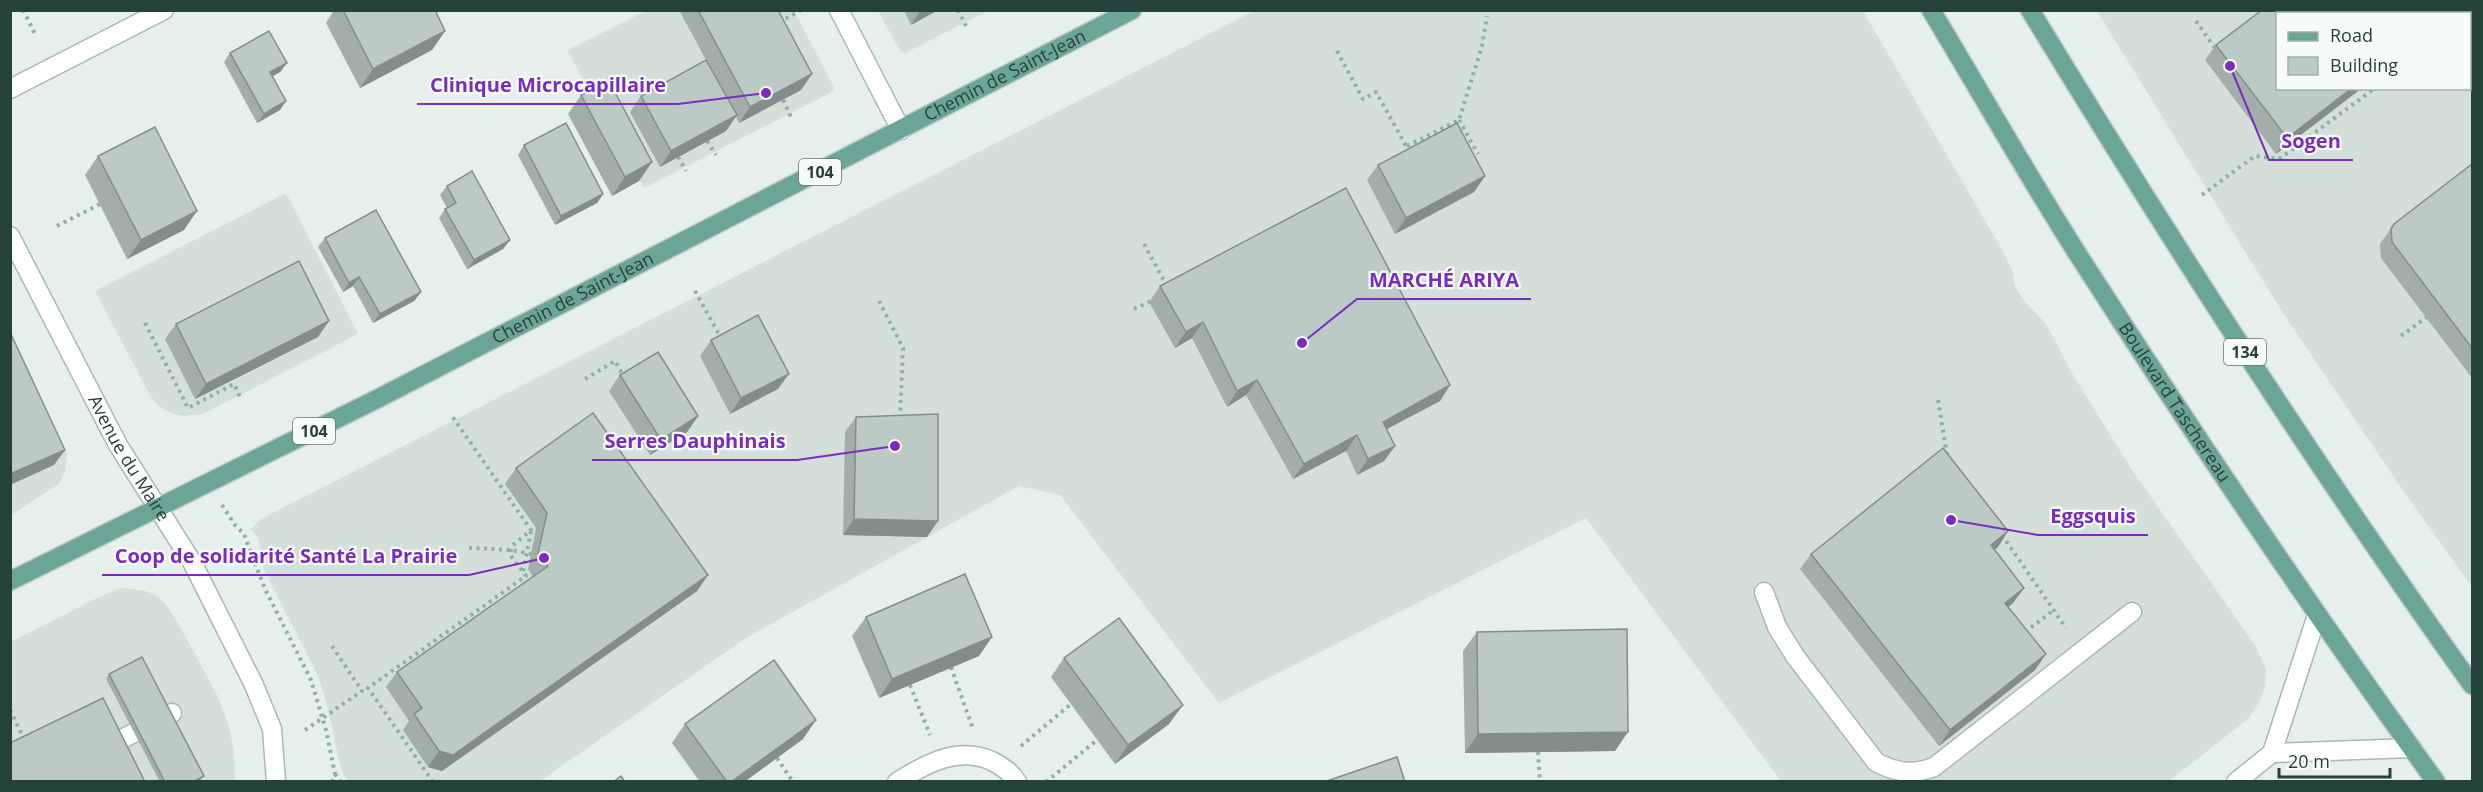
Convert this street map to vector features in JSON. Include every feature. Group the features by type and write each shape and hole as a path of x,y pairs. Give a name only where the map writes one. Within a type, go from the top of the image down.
{"main road":[{"name":"Chemin de Saint-Jean","path":"10,581 377,399 1132,10"},
{"name":"Boulevard Taschereau","path":"1931,10 2076,251 2317,615 2436,782"},
{"name":"134","path":"2030,10 2219,314 2364,531 2472,686"}],"street":[{"path":"10,89 164,10"},
{"path":"839,10 901,130"},
{"name":"Avenue du Maire","path":"10,236 118,445 192,562 265,710 272,729 276,782"},
{"path":"1764,592 1777,627 1795,656 1869,753 1876,762 1888,769 1903,772 1918,772 1934,766 2132,612"},
{"path":"2236,782 2272,753 2317,615"},
{"path":"122,739 172,713"},
{"path":"2272,753 2412,748"},
{"path":"897,782 940,759 962,754 991,760 1013,775 1017,782"}],"path":[{"path":"23,10 36,36"},
{"path":"958,10 966,26"},
{"path":"778,22 800,11"},
{"path":"1407,146 1459,120 1482,46 1487,16"},
{"path":"2196,21 2218,51"},
{"path":"1337,51 1363,99 1376,92 1412,156"},
{"path":"2202,195 2255,156 2279,159 2372,90"},
{"path":"783,100 791,117"},
{"path":"1459,120 1478,154"},
{"path":"708,141 716,155"},
{"path":"678,157 686,171"},
{"path":"57,226 100,204"},
{"path":"1144,244 1170,291"},
{"path":"695,291 724,344"},
{"path":"1134,309 1159,296"},
{"path":"879,301 903,348 900,419"},
{"path":"2401,336 2427,317"},
{"path":"145,322 188,408 233,382 241,399"},
{"path":"585,379 615,361 626,381"},
{"path":"1938,400 1946,453 1952,462"},
{"path":"452,416 531,531 529,553 523,572"},
{"path":"1996,525 2069,632"},
{"path":"305,730 526,576 510,555 512,546 531,531"},
{"path":"244,534 265,589 311,680 323,717 335,774 341,782"},
{"path":"469,548 529,553"},
{"path":"2020,635 2054,610"},
{"path":"465,620 471,628"},
{"path":"330,643 362,692"},
{"path":"951,667 991,760 1071,704"},
{"path":"387,674 393,682"},
{"path":"910,685 940,759"},
{"path":"368,688 434,782"},
{"path":"10,710 27,745"},
{"path":"1046,782 1097,740"},
{"path":"1538,752 1540,782"},
{"path":"777,758 794,782"},
{"path":"332,782 335,774"}],"shaded area":[{"path":"646,11 794,11 834,87 832,92 644,188 567,50"},
{"path":"878,11 988,11 905,53 901,51"},
{"path":"1254,11 1863,11 2005,255 2013,273 2015,286 2022,298 2046,324 2072,373 2132,470 2255,645 2266,669 2265,688 2248,719 2169,781 1781,781 1586,518 1219,703 1060,495 1019,486 746,638 540,781 349,781 343,774 318,676 264,570 258,538 251,529 261,519"},
{"path":"2097,11 2472,11 2472,587 2400,486 2281,310"},
{"path":"286,193 358,334 203,414 185,416 173,414 160,407 151,397 95,291"},
{"path":"10,343 67,454 65,471 59,484 11,515"},
{"path":"121,588 142,590 156,595 166,604 183,632 217,695 229,726 234,752 235,781 11,782 11,642"}],"building":[{"path":"343,10 435,10 445,31 373,69"},
{"path":"698,10 778,10 812,74 750,107"},
{"path":"2262,10 2456,10 2454,12 2276,12 2276,90 2349,90 2287,138 2216,45"},
{"path":"269,31 287,63 270,72 286,101 264,114 230,53"},
{"path":"706,60 737,115 671,151 641,96"},
{"path":"609,81 652,162 625,177 581,95"},
{"path":"566,123 603,194 561,216 524,145"},
{"path":"1457,123 1485,176 1406,218 1378,165"},
{"path":"155,127 197,211 141,240 98,156"},
{"path":"2472,164 2472,348 2392,242 2391,229 2394,224"},
{"path":"472,171 510,240 474,260 445,209 456,203 447,186"},
{"path":"1346,188 1450,385 1383,422 1395,446 1368,459 1357,435 1304,464 1257,380 1237,391 1203,322 1186,332 1160,286"},
{"path":"376,210 421,292 380,314 359,277 349,283 325,238"},
{"path":"299,261 329,321 206,384 176,324"},
{"path":"758,315 789,374 741,398 711,340"},
{"path":"10,332 65,450 10,474"},
{"path":"658,352 698,416 661,440 620,375"},
{"path":"593,413 708,575 453,755 439,751 414,714 422,708 397,672 548,566 538,553 547,513 516,468"},
{"path":"938,414 938,521 854,519 856,417"},
{"path":"1943,448 2008,531 1991,545 2024,588 2005,603 2046,654 1950,730 1811,554"},
{"path":"965,574 992,637 892,679 866,617"},
{"path":"1119,618 1183,705 1128,745 1064,658"},
{"path":"1627,629 1628,732 1478,734 1477,632"},
{"path":"142,657 204,776 193,782 165,782 109,674"},
{"path":"774,660 816,720 731,782 727,782 685,724"},
{"path":"103,698 145,782 10,782 10,743"},
{"path":"1397,757 1405,782 1324,782"},
{"path":"621,776 625,782 613,782"}],"place":[{"name":"Sogen","path":"2230,66"},
{"name":"Clinique Microcapillaire","path":"766,93"},
{"name":"MARCHÉ ARIYA","path":"1302,343"},
{"name":"Serres Dauphinais","path":"895,446"},
{"name":"Eggsquis","path":"1951,520"},
{"name":"Coop de solidarité Santé La Prairie","path":"544,558"}]}
